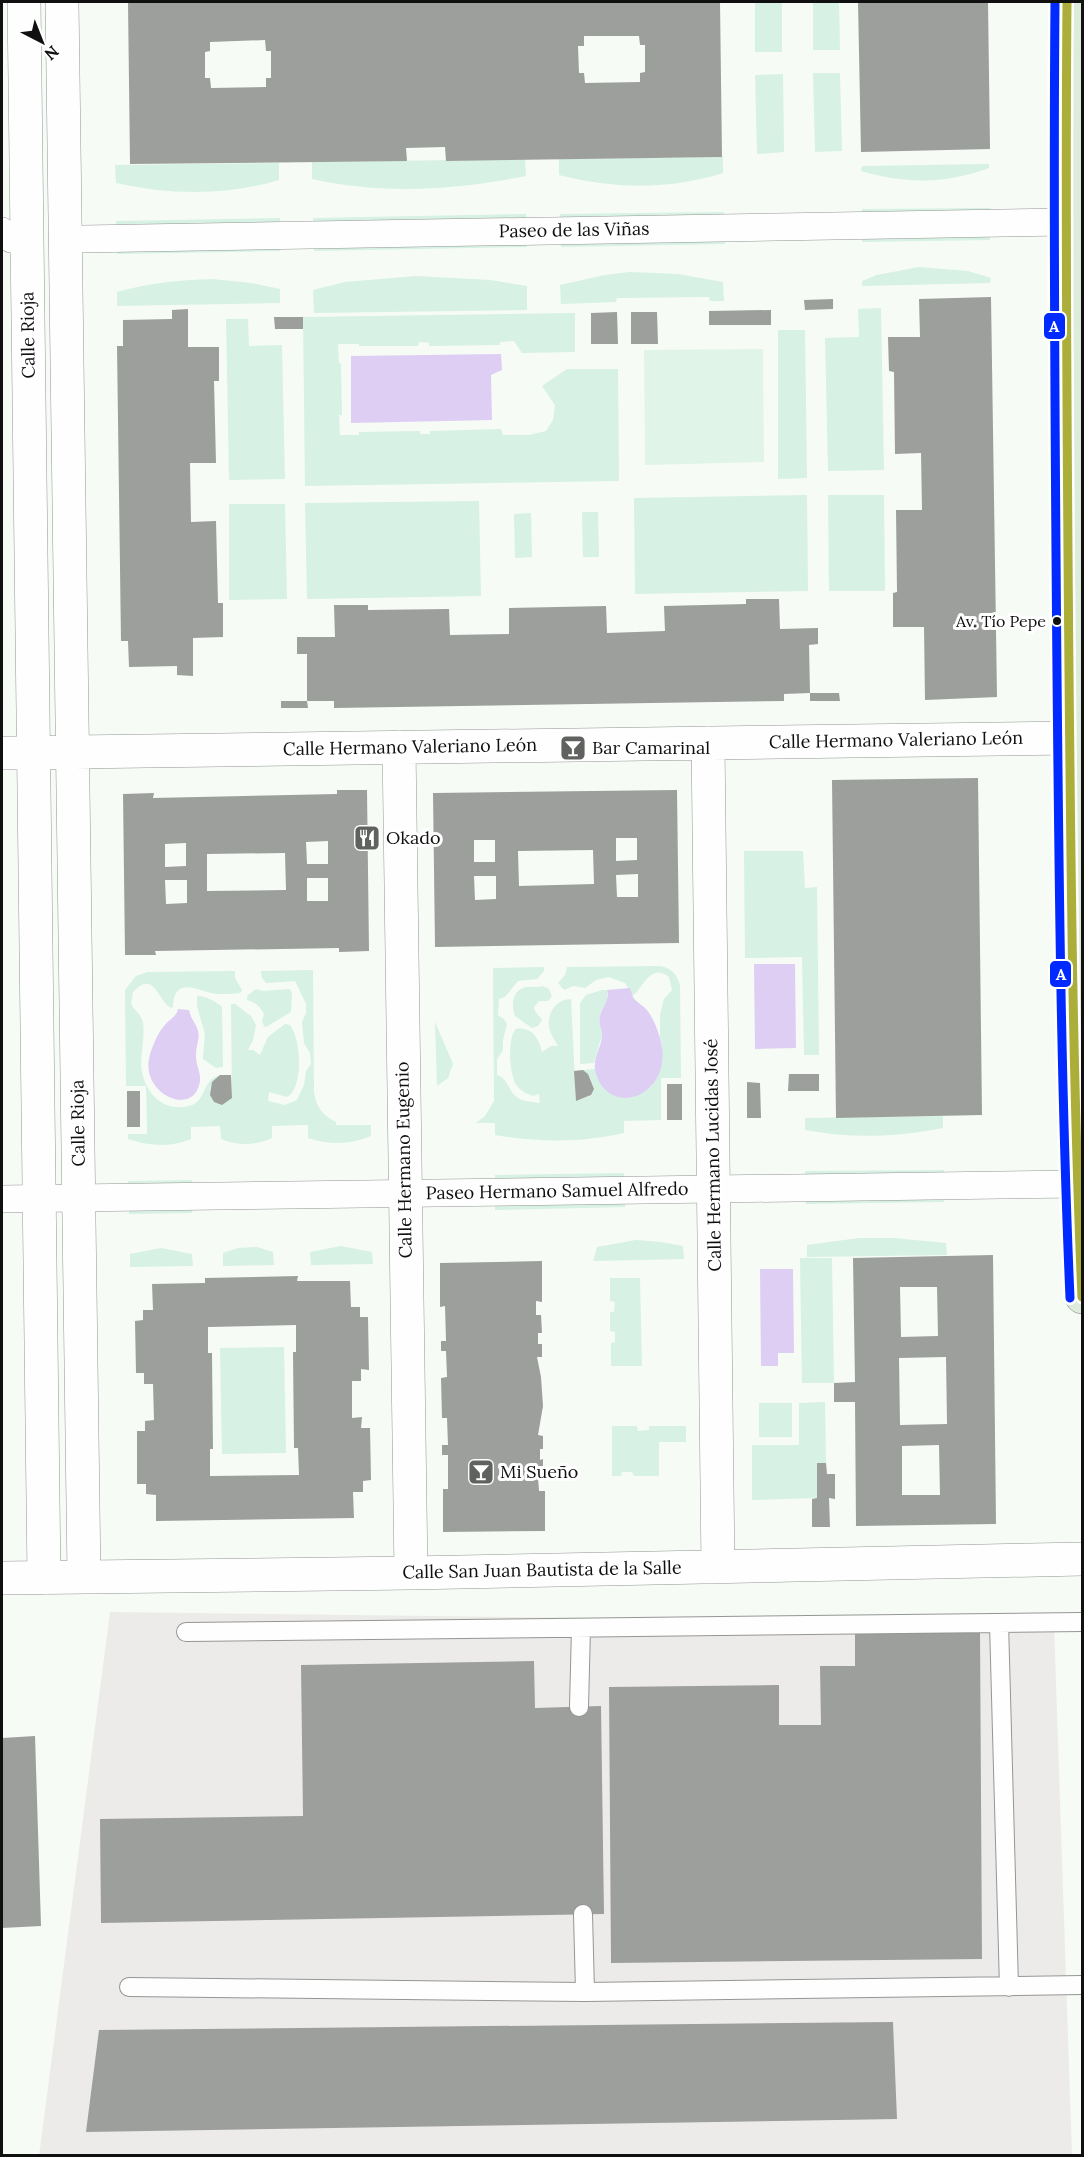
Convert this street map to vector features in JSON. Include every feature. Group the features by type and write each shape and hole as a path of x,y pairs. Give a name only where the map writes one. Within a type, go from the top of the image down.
{"main road":[{"path":"1067,2 1065,222 1071,738 1077,1184 1083,1297"}],"street":[{"name":"Calle Rioja","path":"24,2 44,1578"},
{"name":"Calle Rioja","path":"62,2 84,1577"},
{"name":"Paseo de las Viñas","path":"83,239 1065,222"},
{"path":"32,669 72,669"},
{"name":"Calle Hermano Valeriano León","path":"2,753 73,754 1071,738"},
{"name":"Calle Hermano Lucidas José","path":"708,743 718,1567"},
{"name":"Calle Hermano Eugenio","path":"399,747 411,1573"},
{"name":"Paseo Hermano Samuel Alfredo","path":"2,1199 1077,1184"},
{"name":"Calle San Juan Bautista de la Salle","path":"2,1578 411,1573 1083,1559"}],"lane":[{"path":"186,1632 1083,1622"},
{"path":"999,1623 1009,1987"},
{"path":"579,1707 581,1628"},
{"path":"583,1914 585,1992"},
{"path":"129,1987 585,1992 1083,1985"}],"shaded area":[{"path":"501,354 502,370 491,375 492,420 351,423 351,356"},
{"path":"754,964 795,964 796,1048 755,1049"},
{"path":"630,988 634,998 651,1016 660,1038 662,1058 659,1074 651,1087 640,1095 627,1098 615,1096 604,1088 596,1074 595,1063 602,1039 599,1018 607,1000 607,990"},
{"path":"178,1009 189,1010 197,1028 199,1037 196,1057 200,1078 196,1092 189,1098 180,1100 161,1092 153,1083 149,1072 149,1059 155,1042 161,1029"},
{"path":"760,1269 793,1269 794,1353 778,1353 778,1366 761,1366"},
{"path":"110,1612 1054,1624 1072,2155 39,2156"}],"green space":[{"path":"755,2 782,2 782,52 755,52"},
{"path":"813,2 839,2 840,50 813,50"},
{"path":"813,73 840,73 842,151 815,152"},
{"path":"783,74 784,152 757,154 755,75"},
{"path":"723,157 723,173 703,179 662,185 600,183 559,175 559,159"},
{"path":"525,159 526,176 472,185 392,189 312,179 312,162"},
{"path":"279,163 279,180 238,189 178,192 116,183 115,165"},
{"path":"989,164 989,168 957,177 925,180 894,178 861,171 862,166"},
{"path":"990,208 990,240 862,242 862,209"},
{"path":"724,212 725,244 561,247 560,214"},
{"path":"526,214 527,247 314,251 313,218"},
{"path":"280,218 280,251 117,254 116,221"},
{"path":"919,267 968,271 991,278 990,283 862,286 862,281 877,275"},
{"path":"629,272 678,274 723,282 724,301 710,301 709,297 617,298 616,302 561,304 560,285"},
{"path":"416,276 490,280 527,286 527,310 314,313 313,290 345,282"},
{"path":"212,279 280,289 280,303 117,306 117,292 164,282"},
{"path":"881,308 884,470 828,471 825,338 859,337 858,309"},
{"path":"575,313 575,352 522,353 514,341 500,342 500,345 429,346 429,343 419,342 418,346 338,344 339,363 341,364 340,435 359,435 359,432 420,431 420,434 430,434 430,431 501,429 503,435 529,435 546,431 553,420 555,405 542,386 567,369 618,369 619,481 305,486 303,317"},
{"path":"226,319 248,319 249,346 282,345 285,479 229,480"},
{"path":"778,330 805,330 807,478 778,479"},
{"path":"763,349 764,462 645,465 644,350"},
{"path":"807,495 808,591 635,594 634,498"},
{"path":"828,495 884,495 885,591 829,591"},
{"path":"479,501 481,596 307,599 305,503"},
{"path":"229,504 285,504 287,599 229,600"},
{"path":"582,512 598,512 599,557 583,557"},
{"path":"531,513 532,557 515,558 514,514"},
{"path":"744,851 803,851 805,888 817,887 819,1055 804,1055 802,957 745,958"},
{"path":"660,966 673,972 680,985 681,1078 661,1078 661,1120 624,1121 624,1133 591,1139 560,1140 495,1135 495,1123 476,1123 485,1116 494,1101 493,968 544,967 544,971 537,979 518,981 505,997 499,999 498,1016 503,1018 507,1024 503,1050 497,1059 497,1075 520,1099 540,1103 539,1094 533,1096 526,1093 514,1081 510,1057 511,1040 516,1029 526,1029 534,1034 542,1052 551,1046 558,1046 549,1028 549,1017 557,1004 571,999 576,1101 590,1096 594,1089 588,1074 583,1070 595,1069 597,1077 631,1097 652,1086 662,1045 660,1015 664,999 672,990 669,977 663,973 653,974 633,996 625,983 609,977 596,980 585,988 573,986 564,990 558,983 565,975 567,967"},
{"path":"313,970 316,1101 320,1110 336,1122 336,1125 371,1125 371,1136 355,1141 332,1143 308,1138 308,1125 272,1126 272,1138 259,1143 240,1144 221,1139 220,1126 191,1127 191,1139 175,1144 152,1144 128,1139 128,1134 147,1134 146,1086 126,1086 125,990 136,976 148,972 235,971 235,978 242,990 240,993 217,994 189,987 183,988 178,990 171,1008 151,985 140,986 133,992 131,1004 143,1023 141,1065 143,1075 156,1098 170,1106 195,1104 210,1081 220,1075 211,1087 214,1102 222,1104 232,1098 231,1004 235,1004 251,1016 256,1025 248,1050 253,1050 260,1055 268,1037 285,1024 290,1025 294,1032 299,1063 296,1084 287,1097 269,1092 268,1101 285,1105 297,1100 304,1085 306,1071 311,1064 310,1053 304,1043 302,1022 306,1013 306,1004 295,981 266,983 261,971"},
{"path":"542,986 549,989 552,996 548,1001 539,1001 534,1007 542,1020 538,1026 532,1028 515,1016 514,998 522,988"},
{"path":"256,989 263,991 290,989 292,993 291,1012 266,1027 264,1026 262,1021 264,1014 257,1005 247,1000 247,996"},
{"path":"607,990 607,1001 601,1011 599,1021 602,1035 594,1063 580,1064 580,1003 586,995"},
{"path":"197,996 210,999 222,1007 223,1067 216,1068 203,1059 205,1034 197,1006"},
{"path":"435,1022 453,1064 448,1078 437,1086"},
{"path":"943,1116 943,1128 909,1133 857,1136 805,1130 805,1118"},
{"path":"944,1170 944,1202 806,1204 805,1171"},
{"path":"624,1173 625,1207 495,1210 495,1175"},
{"path":"192,1180 192,1213 129,1214 128,1181"},
{"path":"859,1238 894,1238 946,1243 947,1255 807,1257 807,1245"},
{"path":"636,1240 683,1246 684,1259 593,1261 597,1247"},
{"path":"341,1246 372,1252 373,1264 311,1265 310,1252"},
{"path":"257,1247 273,1252 274,1265 223,1266 223,1253 238,1248"},
{"path":"161,1248 192,1254 193,1266 130,1267 130,1254"},
{"path":"800,1258 832,1258 834,1383 802,1383"},
{"path":"610,1278 640,1278 642,1366 611,1366 611,1343 615,1342 615,1332 610,1331 610,1312 614,1312 615,1302 610,1301"},
{"path":"284,1347 286,1453 222,1454 220,1348"},
{"path":"825,1402 826,1463 817,1464 817,1498 752,1500 752,1445 799,1445 799,1403"},
{"path":"759,1403 792,1403 792,1437 759,1437"},
{"path":"612,1426 637,1426 638,1431 649,1430 649,1426 686,1426 686,1442 659,1442 659,1476 634,1476 632,1472 622,1472 621,1476 612,1476"}],"building":[{"path":"128,2 720,2 722,157 446,161 445,147 406,148 407,161 130,164","holes":["584,36 639,36 640,45 645,45 645,72 640,73 640,82 585,83 584,73 579,73 578,46 584,46","265,40 266,51 271,51 271,78 266,78 266,87 211,88 210,78 205,78 205,52 210,51 210,42"]},
{"path":"858,2 988,2 990,149 861,152"},
{"path":"991,297 997,697 925,700 924,627 893,627 893,593 897,592 896,510 922,510 921,453 895,454 894,372 889,371 888,337 920,337 919,299"},
{"path":"833,299 833,309 805,310 804,300"},
{"path":"188,309 188,347 219,347 219,381 214,381 216,463 190,463 191,522 216,521 218,603 223,603 223,637 193,638 193,676 177,675 177,666 129,667 128,641 121,641 117,346 123,346 123,320 172,319 172,310"},
{"path":"771,310 771,325 709,325 709,311"},
{"path":"617,312 618,344 591,344 591,313"},
{"path":"631,312 657,312 658,344 631,344"},
{"path":"274,317 303,317 303,329 275,329"},
{"path":"746,599 779,599 780,629 818,628 818,644 809,645 810,693 784,694 784,701 334,708 334,701 307,701 307,654 297,654 297,637 335,637 334,605 368,605 368,610 449,609 450,635 509,634 509,608 606,606 607,633 665,631 664,606 746,604"},
{"path":"810,693 839,693 840,701 810,701"},
{"path":"281,701 307,701 308,708 281,708"},
{"path":"978,778 982,1115 836,1118 832,780"},
{"path":"337,790 367,790 369,951 339,952 339,948 155,951 156,955 125,955 123,794 154,793 153,798 337,794","holes":["328,841 328,864 307,864 306,842","186,843 186,866 165,867 165,844","285,853 286,890 207,891 207,854","307,878 328,878 328,901 307,901","165,880 187,880 187,903 166,904"]},
{"path":"677,790 679,943 435,947 433,793","holes":["616,838 637,838 637,860 616,861","474,840 495,840 495,862 474,862","593,850 594,884 519,886 518,851","638,874 638,897 617,897 616,875","474,876 496,876 496,899 475,900"]},
{"path":"583,1070 588,1074 594,1089 591,1095 576,1101 574,1071"},
{"path":"789,1074 819,1074 819,1091 788,1091"},
{"path":"220,1075 231,1075 232,1098 222,1105 214,1102 210,1095 212,1082"},
{"path":"747,1082 760,1083 761,1118 747,1118"},
{"path":"667,1084 682,1084 682,1120 667,1120"},
{"path":"127,1091 140,1091 140,1127 127,1127"},
{"path":"993,1255 996,1524 856,1526 855,1402 834,1402 834,1383 855,1382 853,1258","holes":["900,1287 937,1287 938,1336 901,1337","946,1357 947,1424 900,1425 899,1358","939,1445 940,1495 902,1495 902,1446"]},
{"path":"542,1261 542,1302 536,1301 536,1315 541,1315 542,1333 538,1333 538,1344 542,1344 542,1357 537,1357 543,1406 538,1435 543,1436 540,1460 543,1459 543,1477 538,1477 539,1491 545,1491 545,1531 443,1532 443,1489 448,1489 448,1455 442,1455 442,1445 448,1445 447,1418 442,1418 441,1378 447,1377 446,1351 441,1351 441,1341 446,1341 445,1306 440,1307 440,1263"},
{"path":"298,1276 297,1281 350,1281 351,1307 360,1307 360,1317 368,1317 369,1370 361,1369 361,1381 352,1381 352,1418 362,1417 361,1428 370,1428 371,1480 363,1481 363,1492 353,1492 354,1518 156,1521 156,1495 146,1494 146,1484 137,1484 137,1431 145,1431 145,1421 154,1420 153,1384 144,1384 144,1373 136,1373 135,1321 143,1320 143,1310 153,1310 152,1284 205,1283 205,1278","holes":["296,1325 296,1352 293,1352 294,1448 298,1448 299,1475 210,1476 210,1449 213,1449 212,1353 208,1353 208,1327"]},
{"path":"817,1463 826,1463 827,1474 835,1474 835,1499 829,1498 830,1527 812,1527 812,1499 817,1498"},
{"path":"980,1631 982,1959 611,1963 609,1687 779,1685 779,1725 821,1725 820,1666 855,1666 855,1633"},
{"path":"534,1661 535,1708 601,1706 604,1914 101,1923 100,1819 303,1816 301,1665"},
{"path":"35,1736 41,1926 2,1928 2,1738"},
{"path":"893,2022 897,2119 86,2132 99,2030"}],"transit line":[{"name":"A","path":"1055,2 1054,169 1059,829 1062,1063 1070,1298"},
{"path":"1067,2 1066,169 1071,829 1074,1063 1082,1297"}],"place":[{"name":"Av. Tío Pepe","path":"1057,621"},
{"name":"Bar Camarinal","path":"573,748"},
{"name":"Okado","path":"367,838"},
{"name":"Mi Sueño","path":"481,1472"}]}
